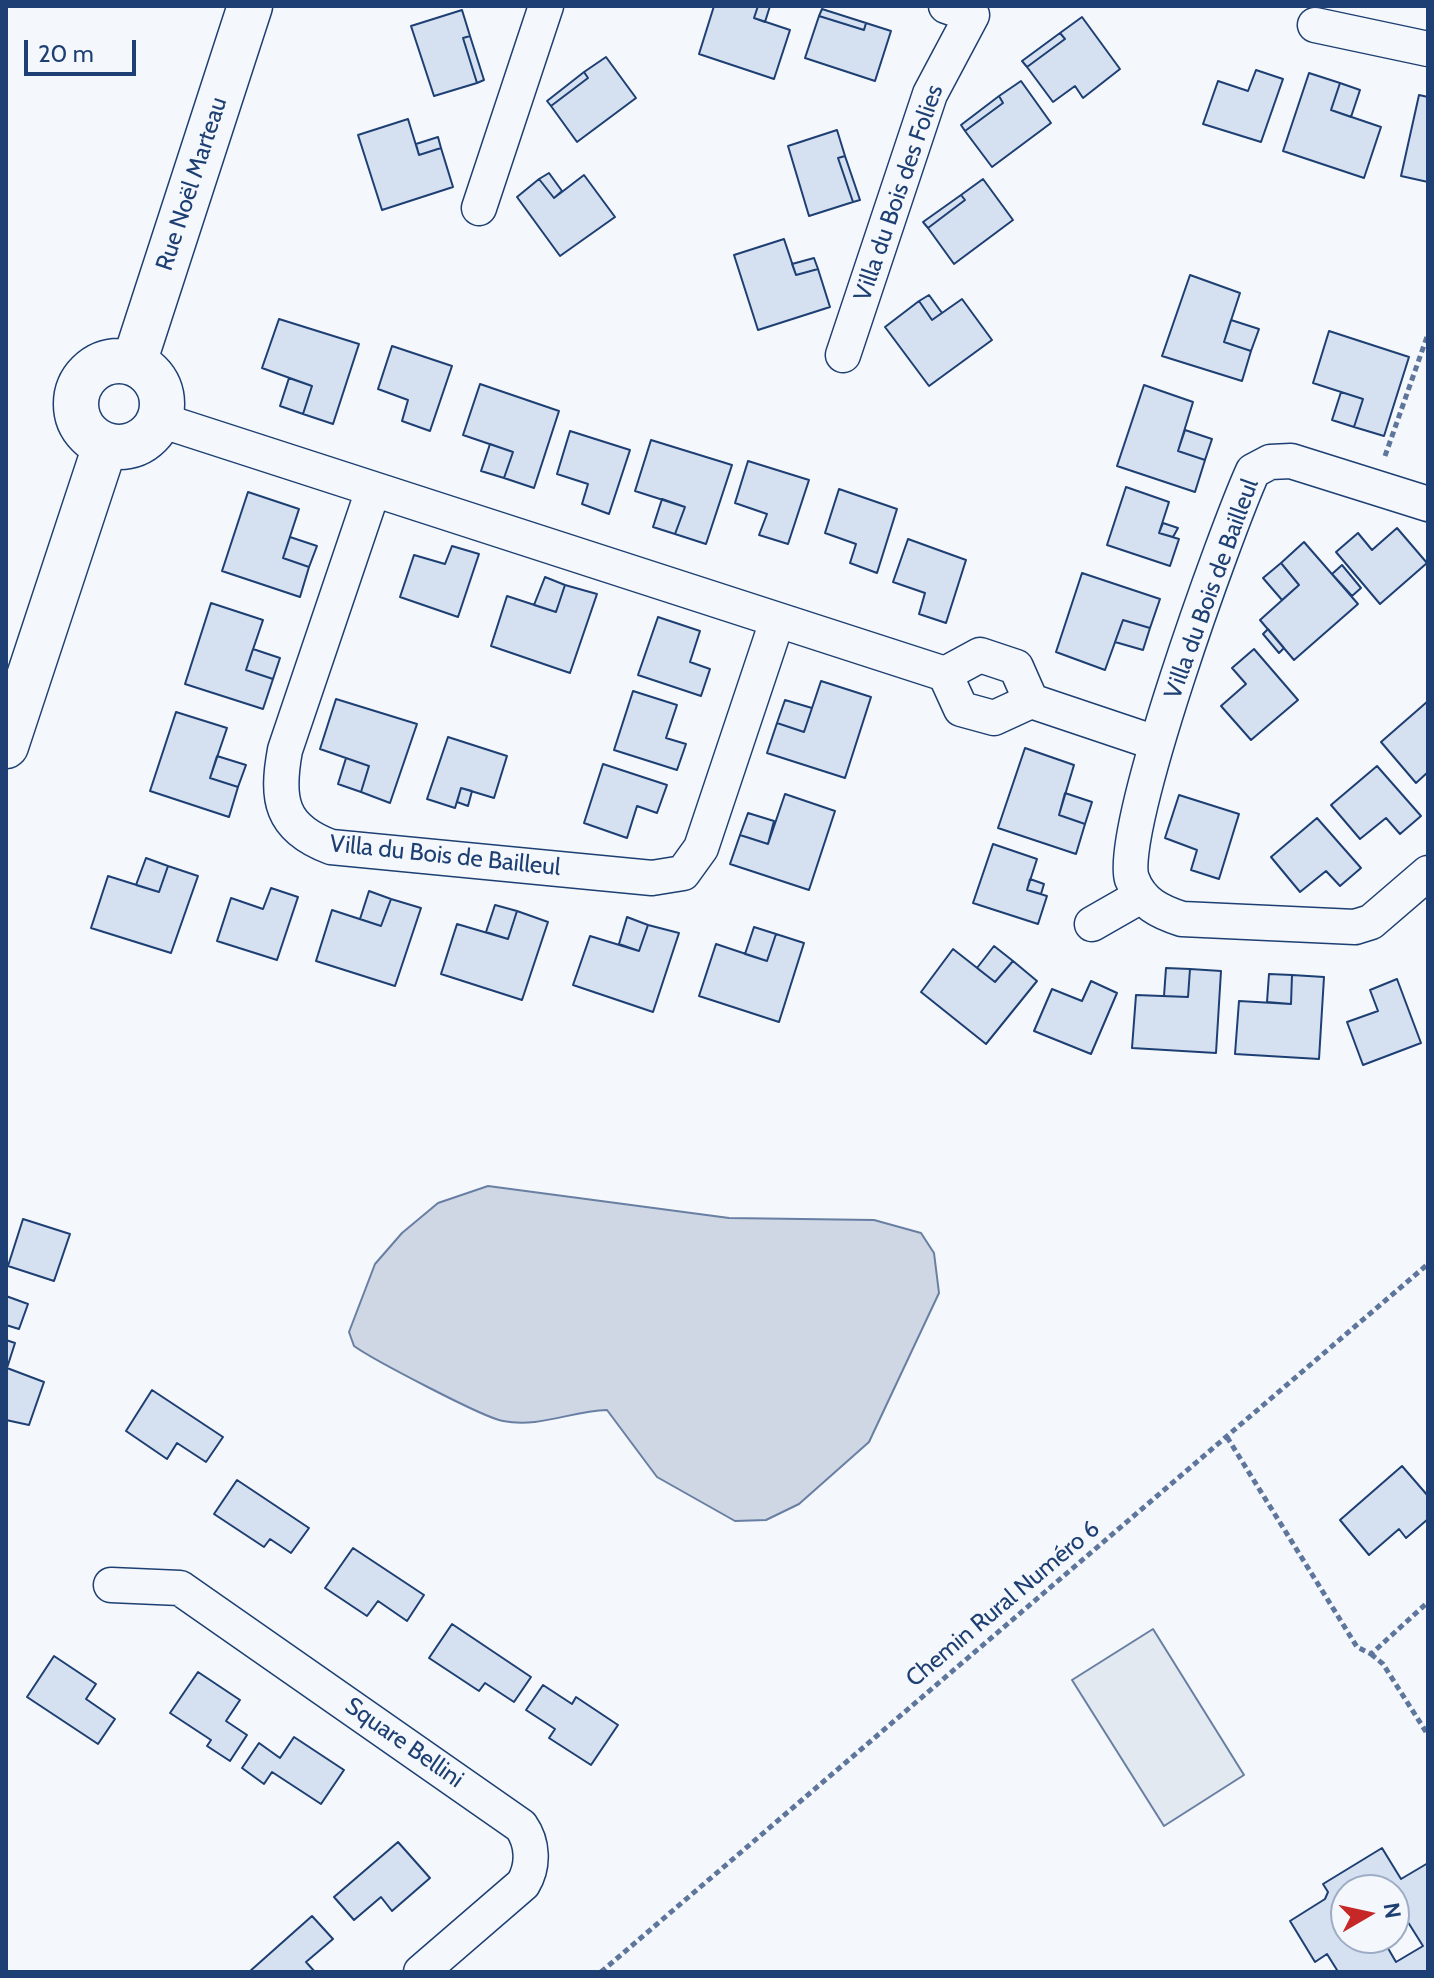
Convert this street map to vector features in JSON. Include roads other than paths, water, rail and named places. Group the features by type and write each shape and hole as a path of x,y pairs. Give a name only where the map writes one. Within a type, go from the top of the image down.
{"street":[{"name":"Rue Noël Marteau","path":"134,363 250,6"},
{"path":"479,208 546,6"},
{"name":"Villa du Bois des Folies","path":"843,355 930,94 972,15 946,6"},
{"path":"1315,25 1428,49"},
{"path":"108,362 134,363 154,378 161,389 160,420 149,437 135,445 105,446 93,441 78,419 78,390 95,368 108,362"},
{"path":"160,420 945,674 980,655 1016,667 1031,701"},
{"path":"6,746 105,446"},
{"name":"Villa du Bois de Bailleul","path":"1141,896 1131,877 1130,851 1156,743 1253,471 1270,462 1291,461 1428,504"},
{"name":"Villa du Bois de Bailleul","path":"373,490 285,750 280,778 282,803 292,823 308,838 331,847 652,878 683,873 701,848 777,621"},
{"path":"945,674 961,709 994,718 1031,701 1156,743"},
{"path":"1092,924 1141,896 1160,912 1182,919 1338,929 1371,922 1428,873"},
{"name":"Square Bellini","path":"111,1585 180,1588 521,1826 531,1854 529,1873 523,1884 421,1972"}]}
